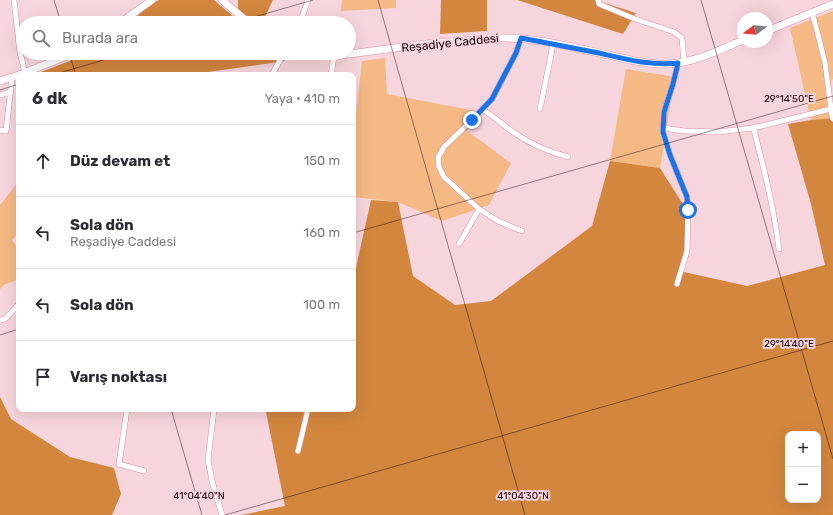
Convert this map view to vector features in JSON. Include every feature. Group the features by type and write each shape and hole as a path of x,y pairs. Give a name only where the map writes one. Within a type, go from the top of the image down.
{"street":[{"path":"14,0 16,17"},
{"path":"130,16 152,0"},
{"path":"222,0 241,16"},
{"path":"302,16 308,0"},
{"path":"598,0 599,4 635,19 674,32 682,38 681,63 664,112 663,128 670,155 687,197 687,251 676,284"},
{"path":"773,28 833,4"},
{"path":"812,12 825,64 833,118"},
{"name":"Reşadiye Caddesi","path":"356,53 425,44 498,38 521,38 648,63 668,64 681,63 737,42"},
{"path":"521,38 516,53 492,99 444,147 438,158 439,167 444,177 479,209 498,222 522,231"},
{"path":"540,109 553,44"},
{"path":"19,72 20,60"},
{"path":"26,72 56,60"},
{"path":"274,72 280,60"},
{"path":"331,72 333,60"},
{"path":"0,81 16,76"},
{"path":"0,130 6,131 10,92 16,81"},
{"path":"0,95 10,92"},
{"path":"482,108 514,133 556,154 568,157"},
{"path":"663,128 684,131 718,132 753,128 831,109"},
{"path":"753,128 770,193 779,249"},
{"path":"459,244 479,209"},
{"path":"0,320 5,318 16,307"},
{"path":"127,412 119,464 144,471"},
{"path":"214,412 208,460 212,482 222,515"},
{"path":"298,451 307,412"}],"shaded area":[{"path":"159,0 214,0 233,16 137,16 148,6"},
{"path":"238,0 273,0 265,16 244,16 238,9"},
{"path":"342,0 396,0 396,8 341,11"},
{"path":"441,0 487,0 487,31 440,34"},
{"path":"517,0 595,0 636,13 623,34"},
{"path":"833,11 833,79 831,80 833,118 811,120 790,28"},
{"path":"385,58 387,94 481,112 467,131 511,163 489,205 442,221 398,202 356,197 356,113 362,61"},
{"path":"72,60 285,61 208,72 41,72"},
{"path":"626,69 675,77 660,168 610,161"},
{"path":"833,118 833,515 241,515 285,506 266,412 356,412 356,268 371,200 398,202 413,276 455,305 491,301 592,226 610,161 660,168 686,209 684,272 747,286 825,265 811,204 788,124"},
{"path":"16,185 16,236 12,240 16,246 16,280 4,285 0,289 0,205"},
{"path":"0,397 11,419 70,457 114,468 121,494 112,515 0,515"}],"route":[{"path":"472,120 492,99 516,53 521,38 648,63 678,63 664,112 663,132 670,155 687,197 688,210"}]}
